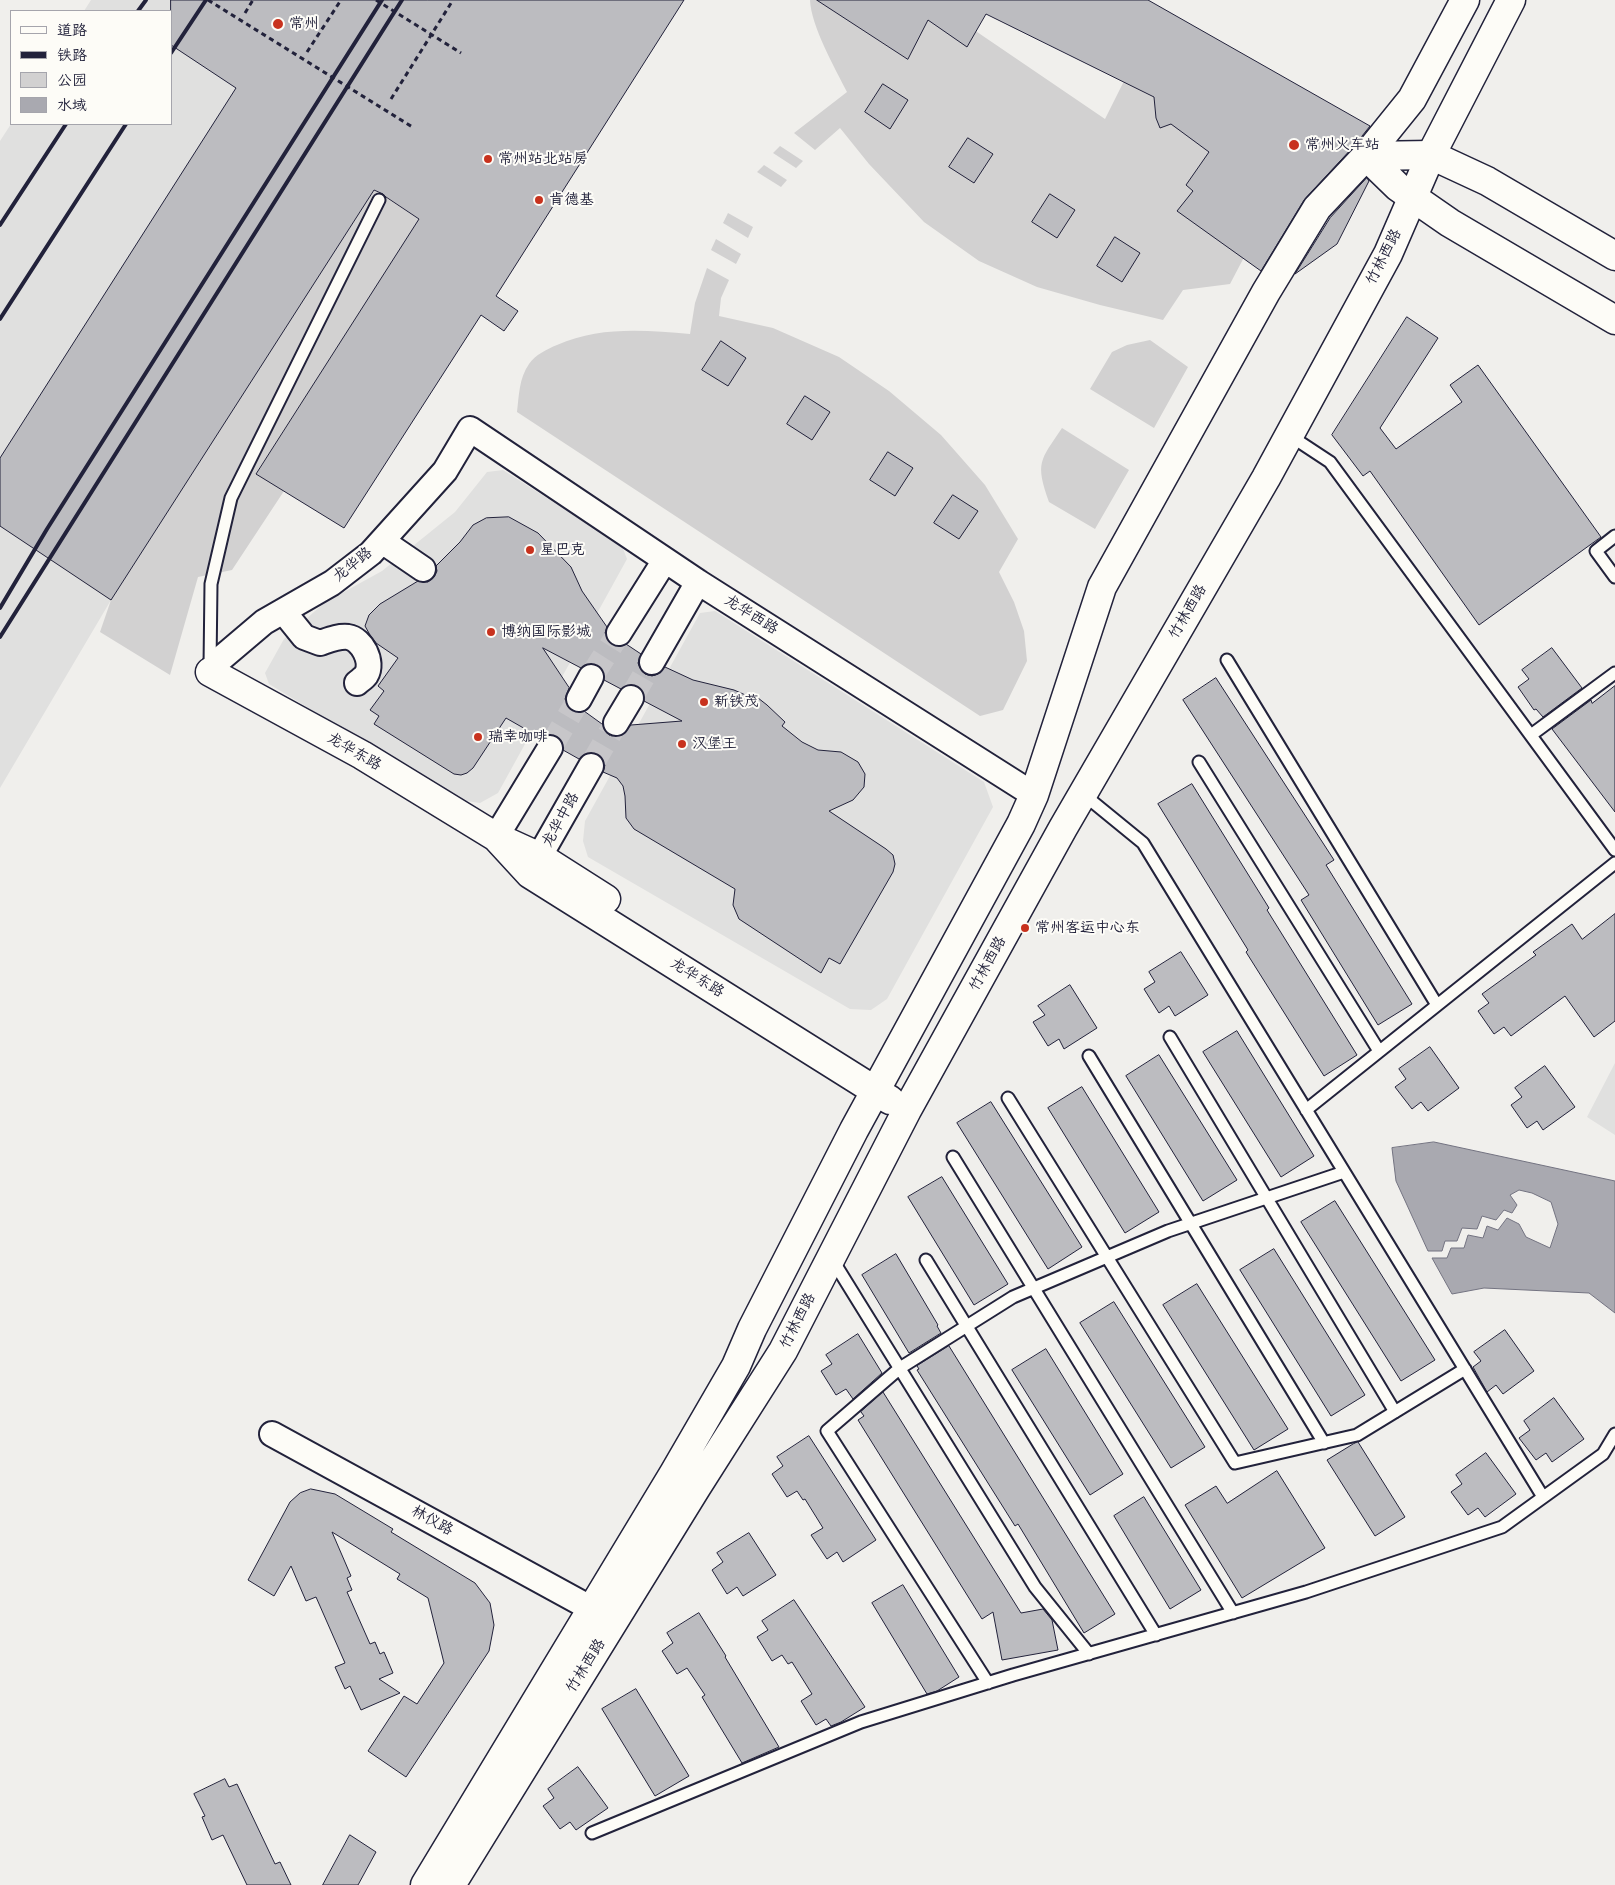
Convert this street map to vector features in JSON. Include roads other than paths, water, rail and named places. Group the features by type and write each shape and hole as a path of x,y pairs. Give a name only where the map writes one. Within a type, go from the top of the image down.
{"main road":[{"name":"竹林西路","path":"425,1885 674,1473 736,1366 752,1329 879,1084 1021,824 1034,795 1102,587 1266,292 1317,208 1366,156 1412,99 1466,0"},
{"name":"竹林西路","path":"451,1885 691,1496 783,1351 911,1103 1083,794 1289,435 1388,254 1405,193 1431,155 1511,0"},
{"path":"1366,156 1431,155 1487,181 1615,256"},
{"path":"1366,156 1405,193 1450,223 1615,320"},
{"name":"龙华东路","path":"210,672 362,755 496,838 535,866 911,1103"}],"street":[{"name":"龙华西路","path":"470,429 698,582 1034,795"},
{"name":"龙华路","path":"210,672 218,661 264,622 332,583 371,553 445,471 470,429"},
{"path":"382,540 422,569"},
{"path":"619,633 665,560"},
{"path":"652,662 698,582"},
{"path":"283,611 304,637 320,643 334,638 349,637 363,647 369,662 366,675 357,683"},
{"path":"579,698 591,677"},
{"path":"616,723 631,698"},
{"path":"496,838 550,748"},
{"name":"龙华中路","path":"535,866 591,766"},
{"name":"林仪路","path":"272,1434 592,1609"}],"lane":[{"path":"210,672 211,584 231,498 379,200"},
{"path":"1289,435 1330,462 1615,850"},
{"path":"1615,536 1596,551 1615,578"},
{"path":"1227,660 1437,1005"},
{"path":"1531,735 1615,673"},
{"path":"1199,762 1379,1051"},
{"path":"1083,794 1143,843 1544,1497"},
{"path":"1306,1110 1615,863"},
{"path":"1170,1038 1395,1412"},
{"path":"1089,1056 1324,1443"},
{"path":"1008,1098 1235,1463 1357,1435 1465,1369"},
{"path":"952,1157 1233,1613"},
{"path":"988,1683 827,1431 900,1368 1013,1297 1168,1231 1344,1172"},
{"path":"831,1257 1035,1587 1090,1654"},
{"path":"926,1260 1156,1635"},
{"path":"592,1833 861,1722 988,1683 1306,1592 1502,1527 1603,1454 1615,1434"}],"water":[{"path":"1434,1142 1615,1181 1615,1313 1589,1293 1484,1288 1452,1294 1432,1258 1447,1258 1451,1248 1464,1248 1468,1235 1483,1238 1487,1226 1498,1230 1507,1218 1519,1224 1526,1237 1550,1248 1558,1224 1551,1202 1532,1193 1519,1190 1510,1195 1517,1205 1512,1213 1504,1210 1496,1220 1482,1216 1477,1229 1462,1228 1457,1241 1445,1241 1442,1251 1428,1251 1396,1181 1392,1148"}],"tunnel":[{"path":"591,677 619,633"},
{"path":"631,698 652,662"},
{"path":"550,748 579,699"},
{"path":"591,766 616,723"}],"railway":[{"path":"139,10 146,0"},
{"path":"172,51 206,0"},
{"path":"0,608 47,529 382,0"},
{"path":"0,637 402,0"},
{"path":"0,225 65,125"},
{"path":"0,319 125,125"}],"place":[{"name":"常州","path":"278,24"},
{"name":"常州火车站","path":"1294,145"},
{"name":"常州站北站房","path":"488,159"},
{"name":"肯德基","path":"539,200"},
{"name":"星巴克","path":"530,550"},
{"name":"博纳国际影城","path":"491,632"},
{"name":"新铁茂","path":"704,702"},
{"name":"瑞幸咖啡","path":"478,737"},
{"name":"汉堡王","path":"682,744"},
{"name":"常州客运中心东","path":"1025,928"}]}
